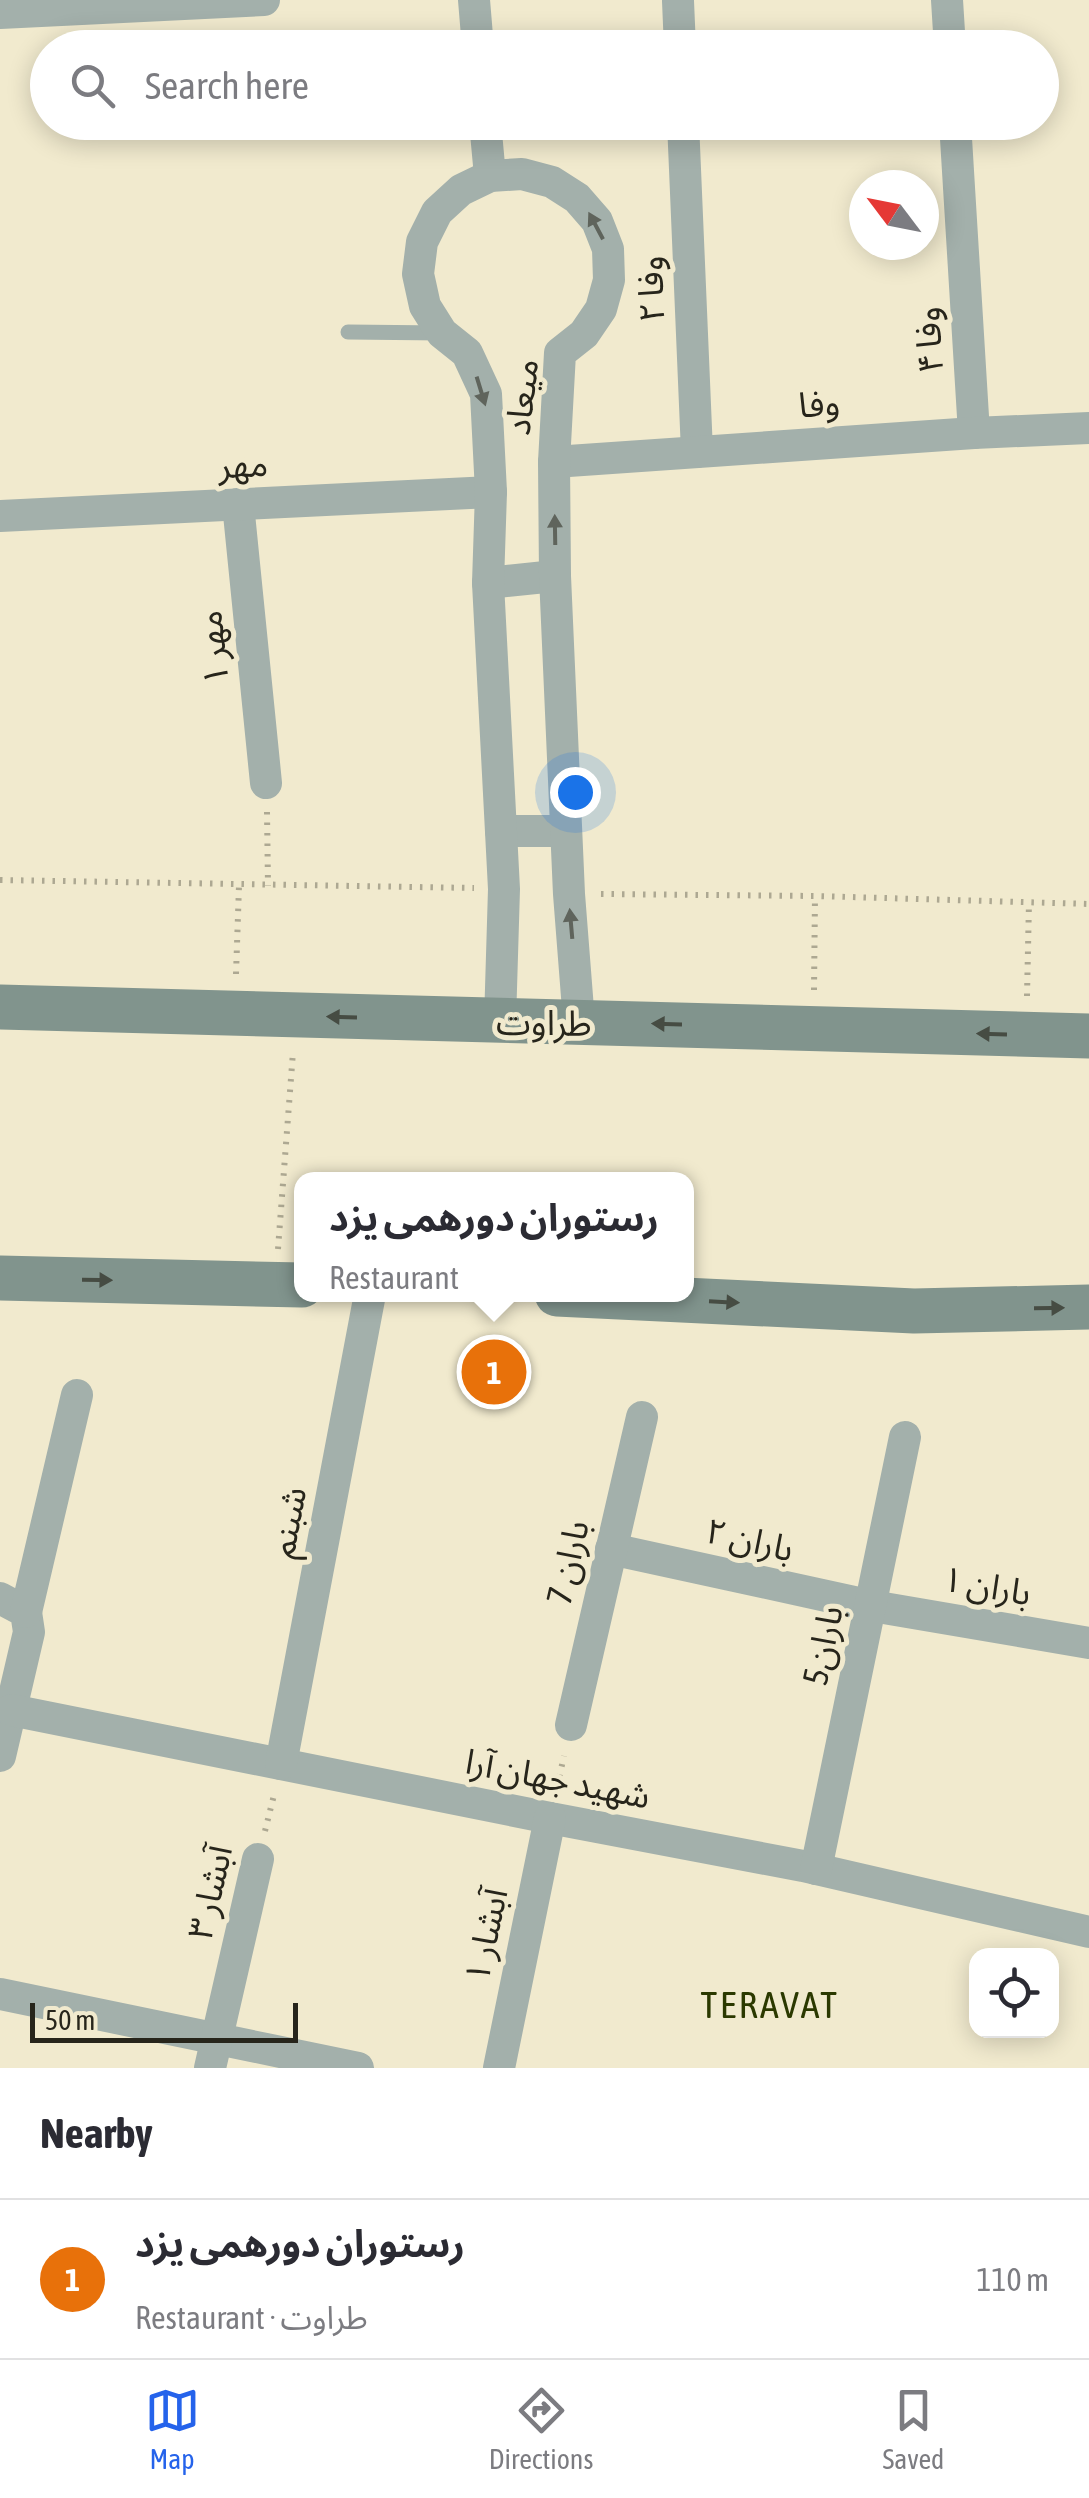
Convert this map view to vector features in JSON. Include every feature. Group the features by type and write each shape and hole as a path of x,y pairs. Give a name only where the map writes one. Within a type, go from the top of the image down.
{"main road":[{"name":"طراوت","path":"0,1007 1089,1036"},
{"path":"0,1278 289,1284"},
{"path":"694,1300 914,1310 1089,1308"}],"street":[{"path":"0,13 264,0"},
{"path":"474,0 476,30"},
{"path":"947,0 949,30"},
{"path":"678,1 679,30"},
{"path":"487,140 490,176"},
{"name":"وفا ۲","path":"684,140 696,452"},
{"name":"وفا ۴","path":"955,140 974,433"},
{"name":"میعاد","path":"500,1022 504,889 488,583 486,394 467,354 442,333 425,306 418,274 422,242 437,212 461,190 490,176 522,174 552,182 577,198 597,221 608,249 609,280 601,309 584,334 560,353 554,462 566,832 579,1022"},
{"name":"وفا","path":"554,462 1089,428"},
{"name":"مهر","path":"0,516 490,492"},
{"name":"مهر ۱","path":"238,504 266,783"},
{"path":"488,583 556,576"},
{"path":"501,831 566,832"},
{"name":"شبنم","path":"282,1764 369,1302"},
{"path":"0,1756 29,1632 13,1605 77,1396"},
{"name":"باران 7","path":"571,1725 642,1417"},
{"name":"باران5","path":"816,1869 905,1438"},
{"name":"باران ۲","path":"611,1549 872,1606"},
{"name":"باران ۱","path":"872,1606 1089,1644"},
{"name":"شهید جهان آرا","path":"11,1710 816,1869 1089,1932"},
{"name":"آبشار ۱","path":"499,2068 550,1818"},
{"name":"آبشار ۳","path":"214,2053 258,1859"},
{"path":"0,1994 214,2053 358,2068"}],"lane":[{"path":"348,332 442,333"}],"path":[{"path":"266,783 268,886"},
{"path":"234,1014 239,886"},
{"path":"812,1028 816,896"},
{"path":"1025,1034 1030,902"},
{"path":"289,1284 295,1016"},
{"path":"550,1818 571,1725"},
{"name":"آبشار ۳","path":"258,1859 282,1764"}],"place":[{"name":"رستوران دورهمی یزد","path":"494,1372"}],"district":[{"name":"TERAVAT","path":"770,2004"}]}
